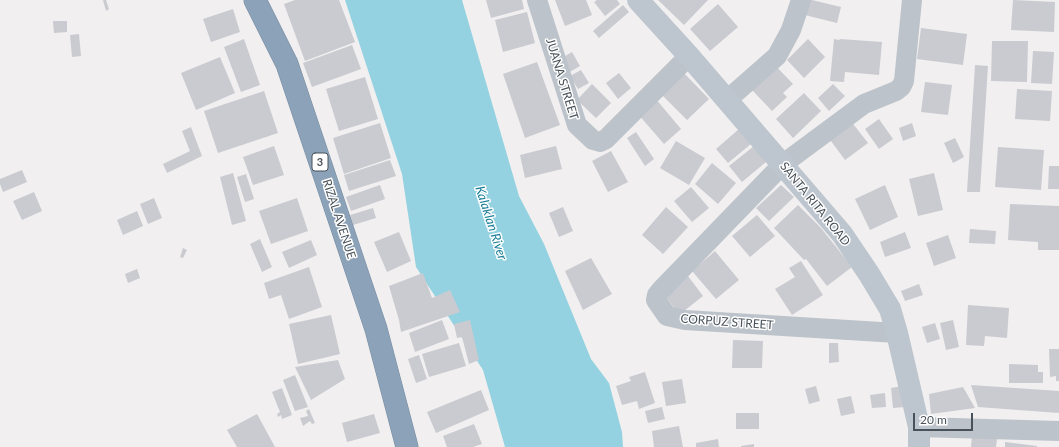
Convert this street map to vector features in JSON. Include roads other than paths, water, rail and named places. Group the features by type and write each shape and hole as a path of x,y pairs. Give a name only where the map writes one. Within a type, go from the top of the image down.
{"highway":[{"name":"RIZAL AVENUE","path":"255,0 287,64 376,329 407,447"}],"main road":[{"name":"SANTA RITA ROAD","path":"638,0 783,164 842,234 865,268 890,309 897,333 919,437"}],"street":[{"name":"JUANA STREET","path":"537,0 577,125 593,140 600,142 606,140 689,56"},
{"path":"727,100 777,56 791,30 801,0"},
{"path":"783,164 864,104 896,91 901,87 904,81 912,0"},
{"name":"CORPUZ STREET","path":"783,164 661,290 657,295 656,300 663,311 667,316 685,320 897,333"},
{"path":"919,437 1059,431"}],"water":[{"name":"Kalaklan River","path":"345,0 462,0 519,196 544,244 591,359 609,383 622,432 623,447 505,447 483,370 416,267 402,174"}]}
